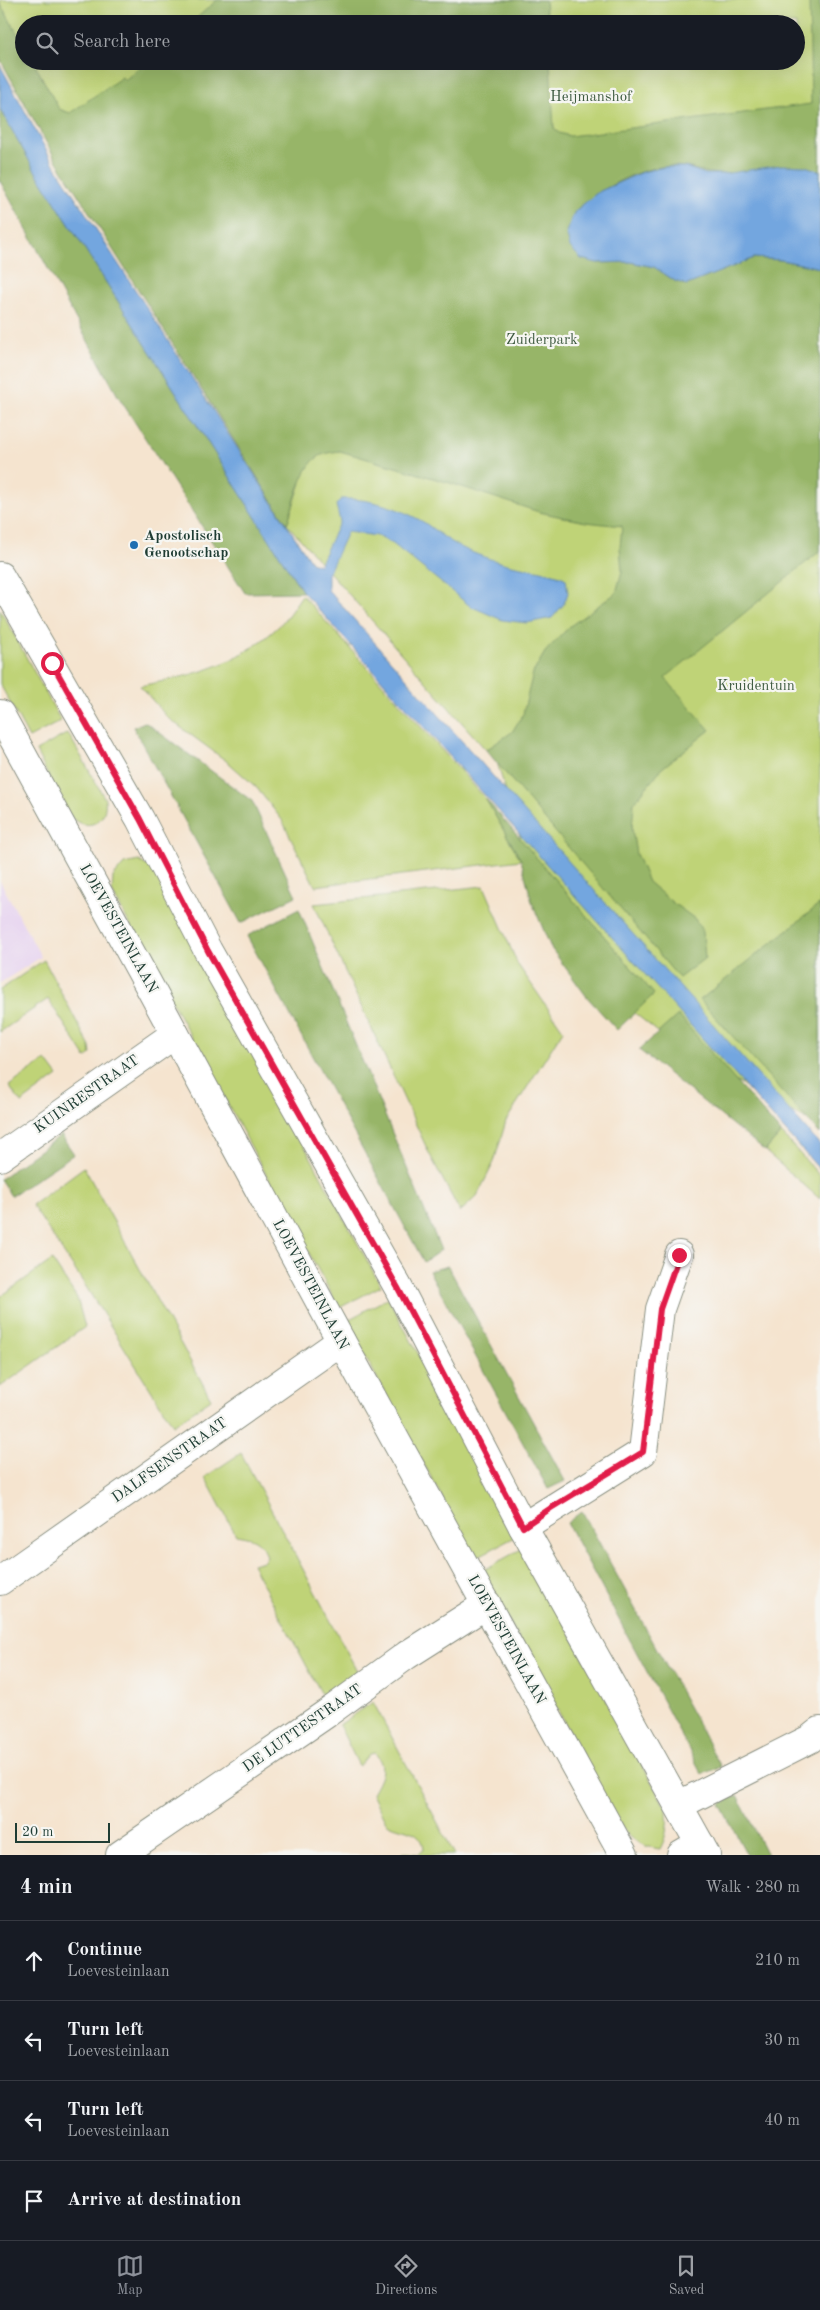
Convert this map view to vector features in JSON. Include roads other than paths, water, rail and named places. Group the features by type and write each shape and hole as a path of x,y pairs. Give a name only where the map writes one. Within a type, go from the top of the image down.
{"main road":[{"path":"0,576 140,819 208,951 398,1288 523,1527 679,1805 696,1851"},
{"name":"LOEVESTEINLAAN","path":"3,726 175,1034 341,1341 624,1855"},
{"name":"KUINRESTRAAT","path":"0,1157 175,1034"},
{"path":"523,1527 643,1452 660,1309 679,1255"},
{"name":"DALFSENSTRAAT","path":"0,1581 341,1341"},
{"name":"DE LUTTESTRAAT","path":"120,1855 326,1714 407,1655 487,1604"},
{"path":"679,1805 810,1739 820,1731"}],"water":[{"path":"0,65 52,161 311,562 319,565 340,521 336,505 341,499 352,499 374,502 405,513 425,523 453,543 478,555 507,564 554,574 566,579 568,593 564,604 552,618 527,623 502,620 470,606 393,544 377,536 347,532 328,574 328,590 820,1145 820,1170 303,592 34,169 0,109"},
{"path":"781,165 805,166 820,171 820,268 781,260 754,258 687,285 675,281 654,267 630,262 597,263 581,259 570,247 566,232 575,211 598,192 642,172 664,167 685,167 706,174 723,174"}],"place":[{"name":"Apostolisch Genootschap","path":"134,545"}],"park label":[{"name":"Heijmanshof","path":"591,97"},
{"name":"Zuiderpark","path":"542,340"},
{"name":"Kruidentuin","path":"756,686"}]}
